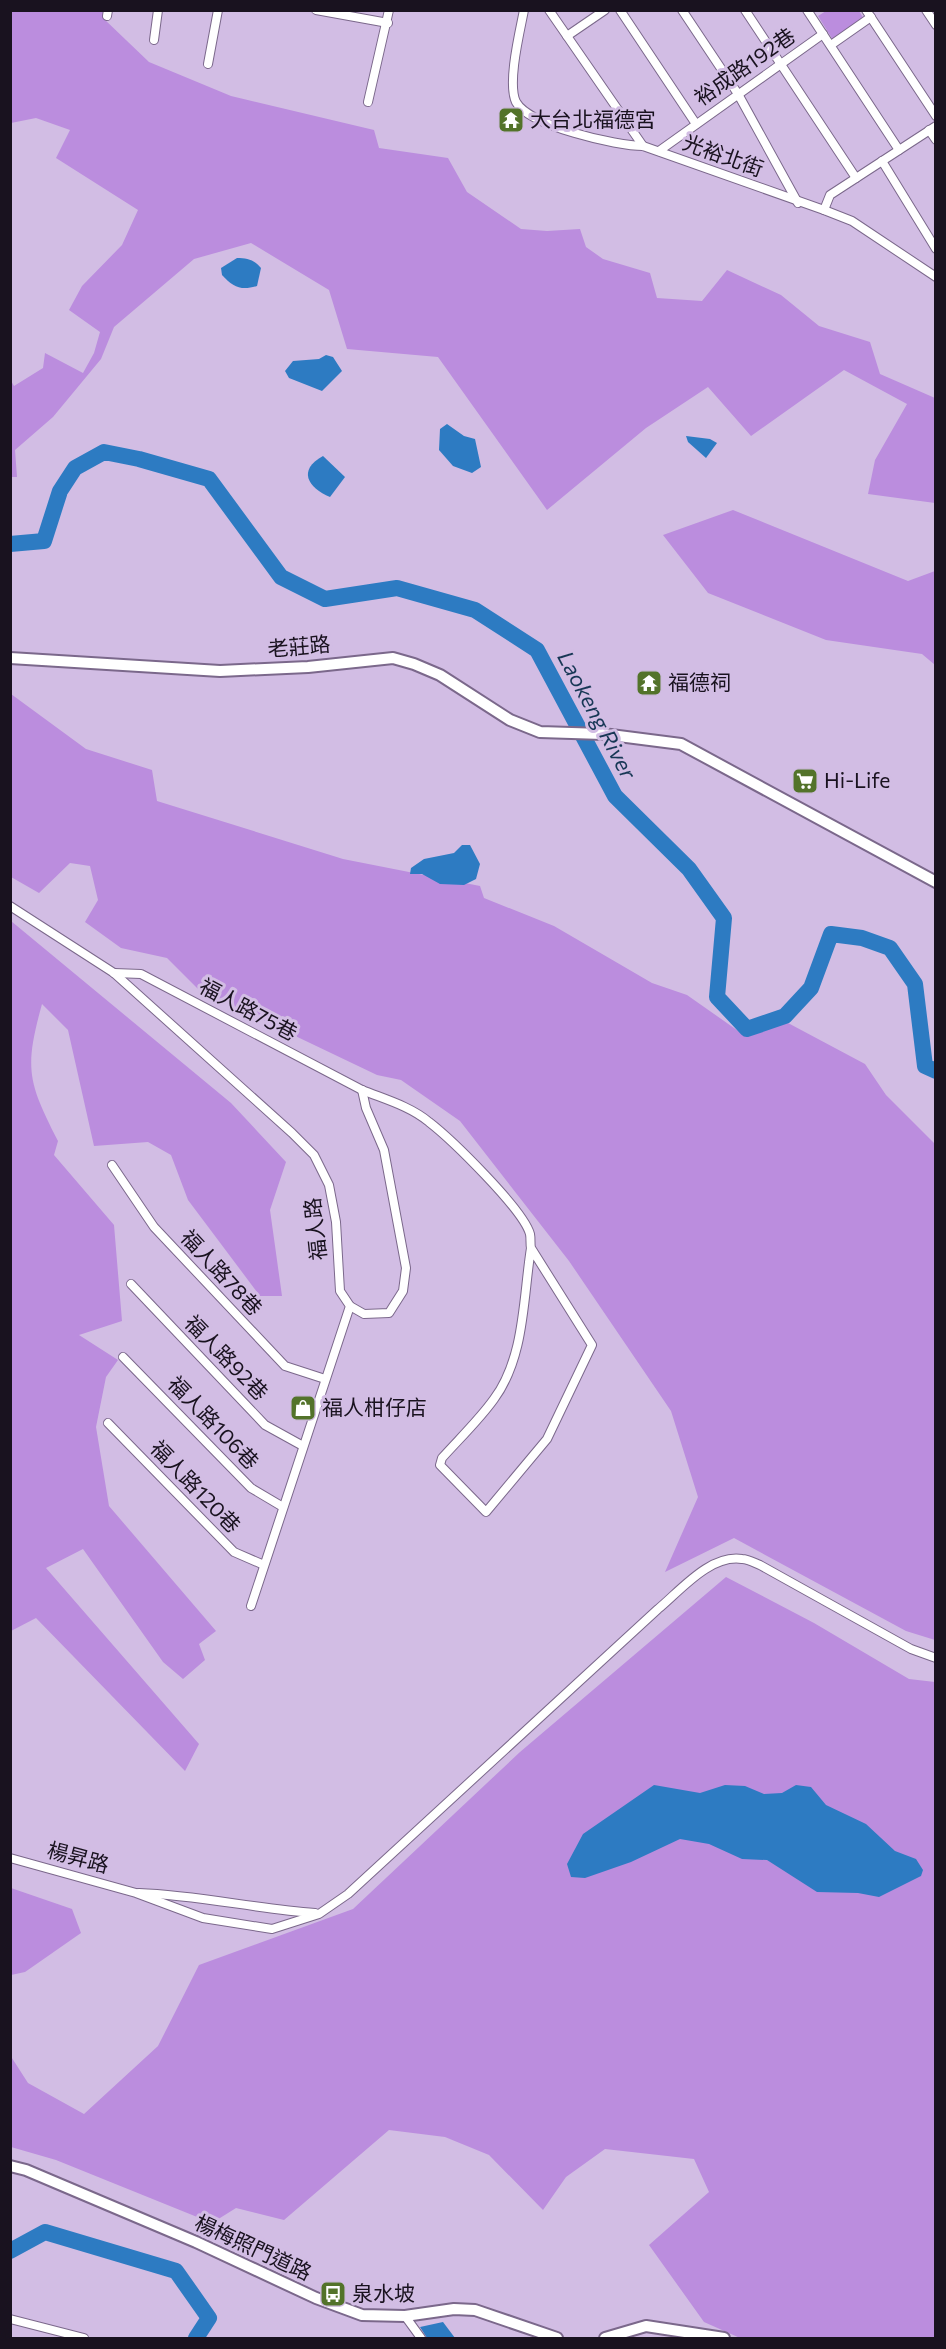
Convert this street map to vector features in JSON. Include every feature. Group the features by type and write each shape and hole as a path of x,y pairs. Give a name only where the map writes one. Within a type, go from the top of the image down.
{"street":[{"path":"154,40 158,10"},
{"path":"208,64 218,10"},
{"path":"316,10 388,23"},
{"path":"368,102 388,23 389,10"},
{"name":"光裕北街","path":"524,10 513,86 516,102 531,117 625,146 643,146 659,151 852,221 936,277"},
{"path":"549,10 556,15 567,36 643,146"},
{"path":"567,36 604,10"},
{"path":"620,10 696,124"},
{"path":"682,10 738,94 798,202"},
{"path":"745,10 856,178"},
{"path":"926,10 936,25"},
{"path":"811,12 899,150"},
{"path":"831,45 868,14 936,116"},
{"name":"裕成路192巷","path":"659,151 823,34"},
{"path":"824,210 830,195 932,128 936,140"},
{"path":"882,161 936,249"},
{"name":"老莊路","path":"10,658 219,671 393,658 440,675 510,720 540,732 591,734 681,744 936,882"},
{"name":"福人路","path":"10,906 114,973 314,1155 329,1185 336,1222 340,1291 350,1306"},
{"name":"福人路75巷","path":"114,973 141,974 362,1090 400,1105 428,1121 497,1189 530,1233 531,1248 519,1339 512,1366 495,1398 442,1458 440,1465 486,1512 512,1484 547,1439 592,1345 531,1248"},
{"path":"251,1606 350,1306 364,1314 389,1313 404,1291 406,1268 384,1150 366,1108 362,1090"},
{"name":"福人路78巷","path":"112,1165 154,1227 285,1366 325,1379"},
{"name":"福人路92巷","path":"131,1284 265,1425 303,1446"},
{"name":"福人路106巷","path":"123,1357 250,1488 283,1507"},
{"name":"福人路120巷","path":"108,1423 234,1552 264,1565"},
{"path":"136,1893 203,1918 272,1929 319,1914 348,1894 658,1609 706,1569 726,1560 742,1559 760,1565 911,1649 936,1658"},
{"name":"楊昇路","path":"10,1858 136,1893"},
{"path":"136,1893 172,1894 277,1911 319,1914"},
{"name":"楊梅照門道路","path":"10,2166 26,2170 196,2241 316,2298 362,2314 405,2316 454,2309 475,2310 557,2338"},
{"path":"405,2316 421,2338"},
{"path":"10,2319 84,2338"},
{"path":"605,2338 646,2326 724,2338"}],"shaded area":[{"path":"11,11 105,11 103,18 149,62 231,96 374,130 379,148 448,158 467,192 521,229 547,231 580,229 586,247 603,259 650,273 657,298 702,301 727,270 781,295 819,326 870,342 880,374 935,398 935,503 868,494 875,460 907,404 844,370 751,436 708,387 646,428 547,510 438,357 347,349 329,290 251,243 194,259 114,327 101,359 53,417 15,450 17,477 11,477 10,379 14,386 43,368 45,353 83,373 94,353 100,332 69,310 82,286 122,245 138,210 56,158 70,130 36,118 11,123"},
{"path":"826,11 859,11 864,19 833,40 818,16"},
{"path":"733,510 908,581 935,571 935,665 922,654 826,640 708,593 663,535"},
{"path":"11,694 86,749 152,770 157,801 343,859 480,886 484,898 554,926 652,983 687,995 744,1035 788,1023 865,1064 886,1095 935,1144 935,1640 906,1631 734,1538 665,1572 698,1497 671,1411 569,1261 460,1121 401,1080 377,1075 199,990 167,958 121,948 85,922 98,900 90,866 70,863 39,893 11,877"},
{"path":"11,921 231,1103 286,1162 270,1210 282,1296 260,1296 188,1200 171,1155 148,1142 94,1146 68,1030 42,1004 33,1045 32,1075 40,1104 58,1141 54,1155 114,1225 122,1321 79,1335 118,1360 106,1377 96,1427 109,1506 216,1631 199,1644 205,1660 183,1679 163,1662 83,1549 46,1568 199,1744 185,1771 36,1618 11,1631"},
{"path":"726,1577 814,1623 909,1679 935,1682 935,2338 740,2338 704,2322 649,2245 709,2192 694,2159 605,2149 566,2177 543,2210 489,2155 445,2137 389,2130 284,2220 236,2208 212,2223 56,2160 11,2147 10,2055 28,2083 84,2114 158,2046 199,1965 353,1909 520,1752"},
{"path":"11,1888 72,1909 81,1933 25,1972 11,1975"}],"water":[{"path":"237,258 250,260 261,268 257,286 238,287 222,275 221,268"},
{"path":"326,355 333,357 342,371 322,391 289,378 285,371 293,361 319,359"},
{"path":"447,424 464,436 475,439 481,467 472,473 453,466 439,450 440,429"},
{"path":"686,436 710,439 717,443 706,458 688,442"},
{"path":"323,456 345,477 330,497 316,489 308,478 310,467"},
{"path":"462,845 470,845 480,864 476,879 464,885 440,884 422,874 410,874 411,868 424,859 454,853"},
{"path":"654,1785 700,1793 725,1785 745,1786 764,1794 782,1793 796,1785 811,1787 826,1805 866,1824 895,1851 916,1859 923,1870 921,1876 879,1897 858,1893 817,1892 767,1860 742,1859 709,1844 680,1839 631,1862 585,1878 571,1877 567,1864 583,1834"},
{"path":"443,2322 455,2338 427,2338 420,2327"}],"waterway":[{"name":"Laokeng River","path":"10,544 44,541 60,491 75,468 104,452 139,459 209,479 281,577 325,599 397,588 475,610 537,650 615,796 689,869 724,918 717,997 747,1029 785,1016 811,988 831,934 862,938 890,948 915,984 925,1066 936,1071"},
{"path":"10,2251 45,2232 176,2271 209,2318 196,2338"}],"place":[{"name":"大台北福德宮","path":"511,120"},
{"name":"福德祠","path":"649,683"},
{"name":"Hi-Life","path":"805,781"},
{"name":"福人柑仔店","path":"303,1408"},
{"name":"泉水坡","path":"333,2294"}]}
